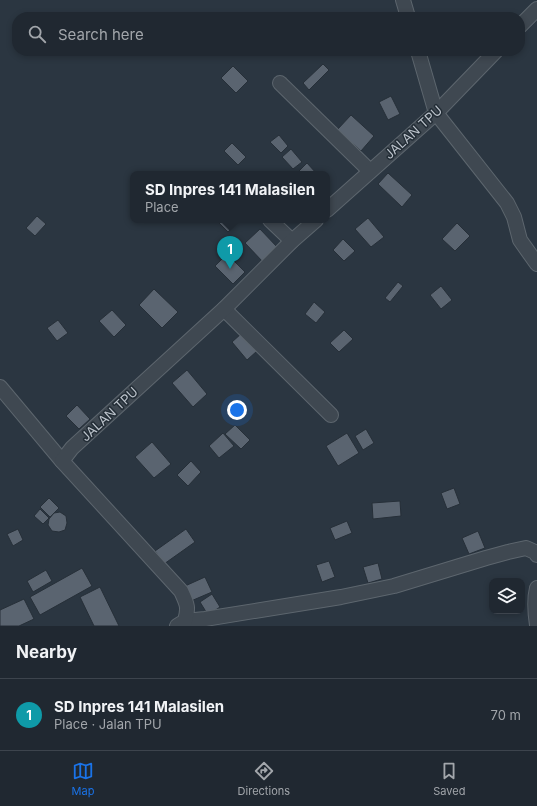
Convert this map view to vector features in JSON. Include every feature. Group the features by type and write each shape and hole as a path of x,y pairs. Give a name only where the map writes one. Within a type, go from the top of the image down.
{"street":[{"path":"403,0 407,12"},
{"path":"525,21 537,9"},
{"path":"419,56 436,113 508,203 514,217 520,240 537,264"},
{"name":"JALAN TPU","path":"330,207 436,113 491,56"},
{"path":"280,83 370,171"},
{"path":"273,223 292,241"},
{"name":"JALAN TPU","path":"62,461 72,448 224,309 292,241 313,223"},
{"path":"224,309 330,415"},
{"path":"0,387 62,461 181,592 187,604 187,613 181,624"},
{"path":"181,624 341,597 394,586 486,558 526,548 535,552 537,555"},
{"path":"537,588 535,597 535,612 537,625"}],"building":[{"path":"323,64 329,70 309,90 303,83"},
{"path":"233,66 248,81 236,93 221,78"},
{"path":"391,96 400,114 388,120 379,102"},
{"path":"351,115 374,136 361,151 337,130"},
{"path":"279,135 288,146 281,153 270,142"},
{"path":"232,143 246,157 238,165 224,151"},
{"path":"291,149 302,162 293,169 282,157"},
{"path":"307,163 314,171 299,171"},
{"path":"388,173 412,195 402,207 378,184"},
{"path":"37,216 46,224 35,236 26,228"},
{"path":"368,218 384,237 371,247 355,229"},
{"path":"219,223 237,223 228,232"},
{"path":"457,223 470,236 455,251 442,239"},
{"path":"260,229 278,248 263,262 245,243"},
{"path":"343,239 355,251 344,261 333,250"},
{"path":"227,254 245,272 233,284 215,266"},
{"path":"398,282 403,286 390,302 385,298"},
{"path":"441,286 452,300 441,309 430,295"},
{"path":"154,289 178,312 162,328 139,305"},
{"path":"314,302 325,312 316,323 305,314"},
{"path":"112,310 126,325 114,337 99,321"},
{"path":"58,320 68,333 57,341 47,328"},
{"path":"344,330 353,339 339,352 330,343"},
{"path":"242,333 257,351 247,360 232,342"},
{"path":"187,370 207,394 193,407 172,383"},
{"path":"77,405 90,419 79,429 66,416"},
{"path":"235,425 250,440 241,449 225,434"},
{"path":"366,429 374,443 363,450 355,436"},
{"path":"223,433 234,446 219,458 209,446"},
{"path":"347,433 359,453 338,466 326,446"},
{"path":"152,442 171,464 154,478 135,457"},
{"path":"191,461 201,472 188,486 177,475"},
{"path":"454,488 460,504 447,509 441,493"},
{"path":"49,498 59,508 50,517 40,507"},
{"path":"400,501 401,516 373,519 372,503"},
{"path":"40,509 49,518 43,524 34,516"},
{"path":"60,512 66,516 67,523 65,530 59,532 52,531 48,525 49,519 54,513"},
{"path":"347,521 352,533 335,540 330,528"},
{"path":"18,529 23,540 13,546 7,534"},
{"path":"186,529 195,542 164,564 155,551"},
{"path":"478,531 485,548 469,554 462,538"},
{"path":"329,561 335,577 322,582 316,565"},
{"path":"378,563 382,579 368,583 363,567"},
{"path":"82,568 92,586 40,615 30,597"},
{"path":"46,570 52,581 33,592 27,581"},
{"path":"205,577 212,592 191,601 185,586"},
{"path":"100,587 119,626 94,626 80,597"},
{"path":"212,594 220,607 208,615 200,602"},
{"path":"24,599 34,619 19,626 0,626 0,610"}],"place":[{"name":"SD Inpres 141 Malasilen","path":"230,269"}]}
